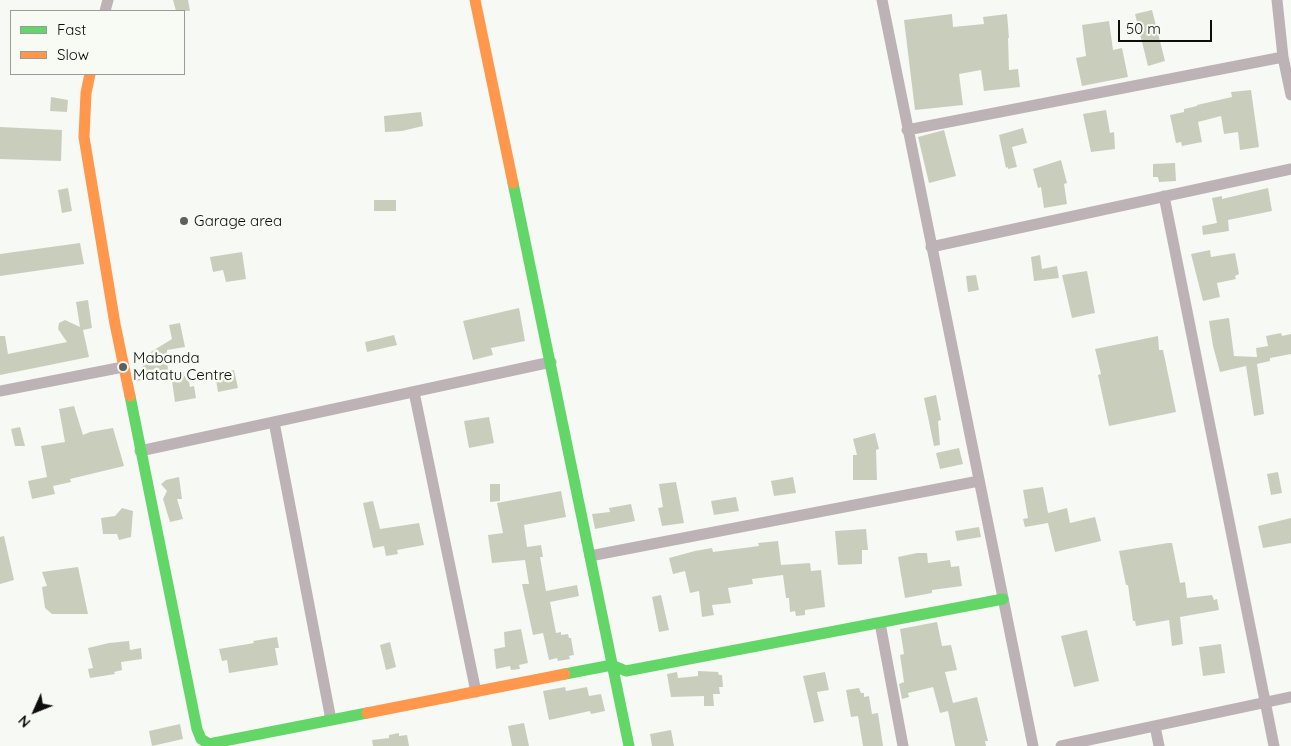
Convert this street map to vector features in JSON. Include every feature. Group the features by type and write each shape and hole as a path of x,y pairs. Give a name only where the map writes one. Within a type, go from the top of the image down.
{"street":[{"path":"475,0 629,746"},
{"path":"882,0 1033,746"},
{"path":"1277,0 1291,95"},
{"path":"907,130 1284,57"},
{"path":"90,75 86,94 84,137 114,324 196,729 201,739 210,744 612,665 626,671 1003,599"},
{"path":"931,246 1291,169"},
{"path":"1164,196 1274,746"},
{"path":"140,452 551,362"},
{"path":"0,391 123,367"},
{"path":"414,392 476,692"},
{"path":"274,422 331,720"},
{"path":"590,556 979,481"},
{"path":"880,622 903,746"},
{"path":"1061,746 1291,696"},
{"path":"1155,726 1159,746"}],"building":[{"path":"173,0 188,0 190,11 176,10"},
{"path":"1152,10 1165,61 1148,66 1135,14"},
{"path":"952,14 953,27 984,24 983,17 1007,14 1009,70 1018,69 1020,87 984,91 981,70 959,74 963,105 915,110 904,20"},
{"path":"1109,21 1113,50 1122,48 1128,77 1082,86 1076,58 1086,56 1082,25"},
{"path":"1251,90 1259,147 1240,150 1238,132 1224,134 1221,116 1198,122 1202,142 1182,146 1181,142 1176,143 1170,115 1184,112 1184,109 1197,105 1232,97 1231,92"},
{"path":"51,97 68,100 67,112 50,111"},
{"path":"1106,110 1110,133 1114,132 1115,149 1091,152 1083,114"},
{"path":"421,112 423,126 402,131 385,132 384,116"},
{"path":"0,127 62,130 61,161 0,159"},
{"path":"1023,128 1027,143 1012,147 1017,167 1008,169 1008,167 1006,168 999,135"},
{"path":"944,130 956,176 929,183 918,137"},
{"path":"1061,160 1067,183 1064,184 1067,204 1044,208 1041,187 1038,188 1033,169"},
{"path":"1175,163 1176,181 1159,182 1158,177 1153,177 1153,164"},
{"path":"68,188 72,211 62,213 58,190"},
{"path":"1268,188 1272,211 1228,220 1229,231 1203,235 1202,226 1217,223 1212,198 1222,196 1222,199"},
{"path":"374,200 396,200 396,211 374,211"},
{"path":"80,243 84,264 0,276 0,254"},
{"path":"1210,250 1211,257 1235,253 1239,274 1235,276 1236,279 1217,283 1220,297 1203,301 1191,254"},
{"path":"242,252 246,279 226,282 223,270 213,272 210,257"},
{"path":"1040,255 1042,269 1057,266 1059,278 1034,281 1031,257"},
{"path":"1087,271 1095,313 1072,318 1062,275"},
{"path":"976,275 979,290 968,292 966,276"},
{"path":"88,300 92,328 83,330 89,357 0,375 0,336 5,336 8,354 67,342 58,329 59,323 65,320 80,327 76,302"},
{"path":"519,308 525,341 491,348 493,355 473,360 463,321"},
{"path":"1229,318 1234,356 1257,357 1256,348 1268,346 1266,336 1281,333 1282,336 1291,334 1291,354 1270,358 1270,361 1257,364 1264,414 1254,416 1246,366 1220,372 1209,321"},
{"path":"180,323 185,347 167,350 168,372 150,375 148,379 137,381 135,373 141,369 146,355 172,339 169,325"},
{"path":"394,335 397,345 367,352 365,342"},
{"path":"1158,336 1159,350 1163,350 1176,412 1109,426 1098,375 1101,374 1095,349"},
{"path":"234,370 238,388 218,392 215,374"},
{"path":"184,372 184,376 188,375 190,387 194,386 196,398 175,402 171,374"},
{"path":"936,395 941,420 938,421 940,445 934,446 924,398"},
{"path":"74,406 83,435 113,428 124,466 70,479 71,482 53,486 55,494 32,499 28,481 47,477 41,446 65,442 59,409"},
{"path":"489,417 494,443 469,448 464,421"},
{"path":"20,427 25,446 15,446 11,429"},
{"path":"875,433 879,449 876,450 877,480 853,480 853,455 857,455 853,439"},
{"path":"959,448 963,464 940,469 936,453"},
{"path":"1278,472 1282,493 1271,495 1267,474"},
{"path":"179,477 182,499 177,499 183,519 170,522 163,499 167,491 161,484 166,480"},
{"path":"793,477 796,493 774,496 771,481"},
{"path":"676,482 684,523 662,526 658,508 663,507 659,484"},
{"path":"490,484 500,484 500,501 490,502"},
{"path":"1043,487 1048,513 1067,508 1070,523 1095,517 1101,541 1055,552 1048,523 1025,527 1023,519 1028,518 1023,490"},
{"path":"561,491 566,517 524,525 527,547 541,545 543,557 540,557 546,591 577,585 579,596 550,602 556,633 561,632 561,635 568,634 569,638 571,638 574,655 569,656 570,659 558,661 557,658 549,660 543,633 533,635 522,584 529,584 525,560 492,563 488,535 503,533 497,503"},
{"path":"736,497 739,511 714,515 711,501"},
{"path":"373,501 380,529 419,523 424,545 397,550 398,554 386,556 384,546 373,548 363,503"},
{"path":"631,504 635,521 595,529 592,514 610,512 609,508"},
{"path":"122,508 133,511 131,537 119,540 117,534 103,534 101,518 115,516"},
{"path":"1291,518 1291,543 1263,548 1258,526"},
{"path":"979,527 981,537 957,541 955,531"},
{"path":"866,529 868,550 862,550 862,564 838,565 835,531"},
{"path":"4,536 14,580 0,584 0,537"},
{"path":"778,541 781,565 810,563 811,571 821,570 825,607 805,610 805,615 796,616 795,611 790,612 789,598 786,598 783,575 752,579 753,584 728,588 731,603 712,605 714,615 702,617 699,591 690,593 685,571 673,574 669,558 712,548 713,552 759,546 758,543"},
{"path":"1172,543 1180,583 1185,582 1187,598 1212,595 1214,600 1217,599 1219,610 1180,617 1183,644 1172,646 1169,620 1136,626 1135,621 1133,621 1128,585 1126,585 1119,551"},
{"path":"927,553 928,563 950,560 951,567 959,566 962,586 932,590 932,593 905,598 898,557"},
{"path":"78,567 88,614 52,614 45,608 42,587 47,586 42,572"},
{"path":"661,595 669,630 659,632 652,597"},
{"path":"937,622 942,646 951,645 957,670 945,672 953,703 977,697 988,741 985,741 986,746 955,746 948,711 940,713 933,687 908,693 909,697 902,699 899,684 904,682 900,655 904,654 900,629"},
{"path":"521,629 528,663 519,665 520,669 511,670 510,666 496,669 494,649 505,647 504,632"},
{"path":"1087,630 1099,681 1074,687 1061,636"},
{"path":"277,637 279,648 275,648 278,665 229,673 227,660 222,661 219,649"},
{"path":"129,641 130,650 141,648 142,659 121,662 122,670 114,672 115,674 90,678 88,669 93,668 88,648"},
{"path":"390,642 396,667 386,670 380,645"},
{"path":"1221,644 1225,673 1203,676 1199,647"},
{"path":"698,671 718,672 719,675 722,675 723,687 719,687 720,694 713,694 714,706 704,706 704,696 671,697 667,674 677,672 678,678 698,676"},
{"path":"825,672 829,690 817,692 824,721 814,723 803,676"},
{"path":"565,687 566,691 587,687 589,696 601,694 605,711 591,714 590,711 549,720 543,691"},
{"path":"859,688 861,693 864,693 864,697 869,696 872,714 878,713 883,746 863,746 858,716 851,717 846,690"},
{"path":"524,723 529,746 512,746 508,726"},
{"path":"180,724 183,739 152,746 149,731"},
{"path":"671,730 674,746 652,746 650,734"},
{"path":"399,733 399,736 407,735 409,746 373,746 372,740 389,738 389,735"}],"traffic: fast":[{"path":"513,183 629,746"},
{"path":"130,396 197,729 201,739 209,744 367,713"},
{"path":"565,674 612,665 626,671 1003,599"}],"traffic: slow":[{"path":"475,0 513,183"},
{"path":"90,75 86,93 84,137 115,324 130,396"},
{"path":"367,713 565,674"}],"place":[{"name":"Garage area","path":"184,221"},
{"name":"Mabanda Matatu Centre","path":"123,367"}]}
